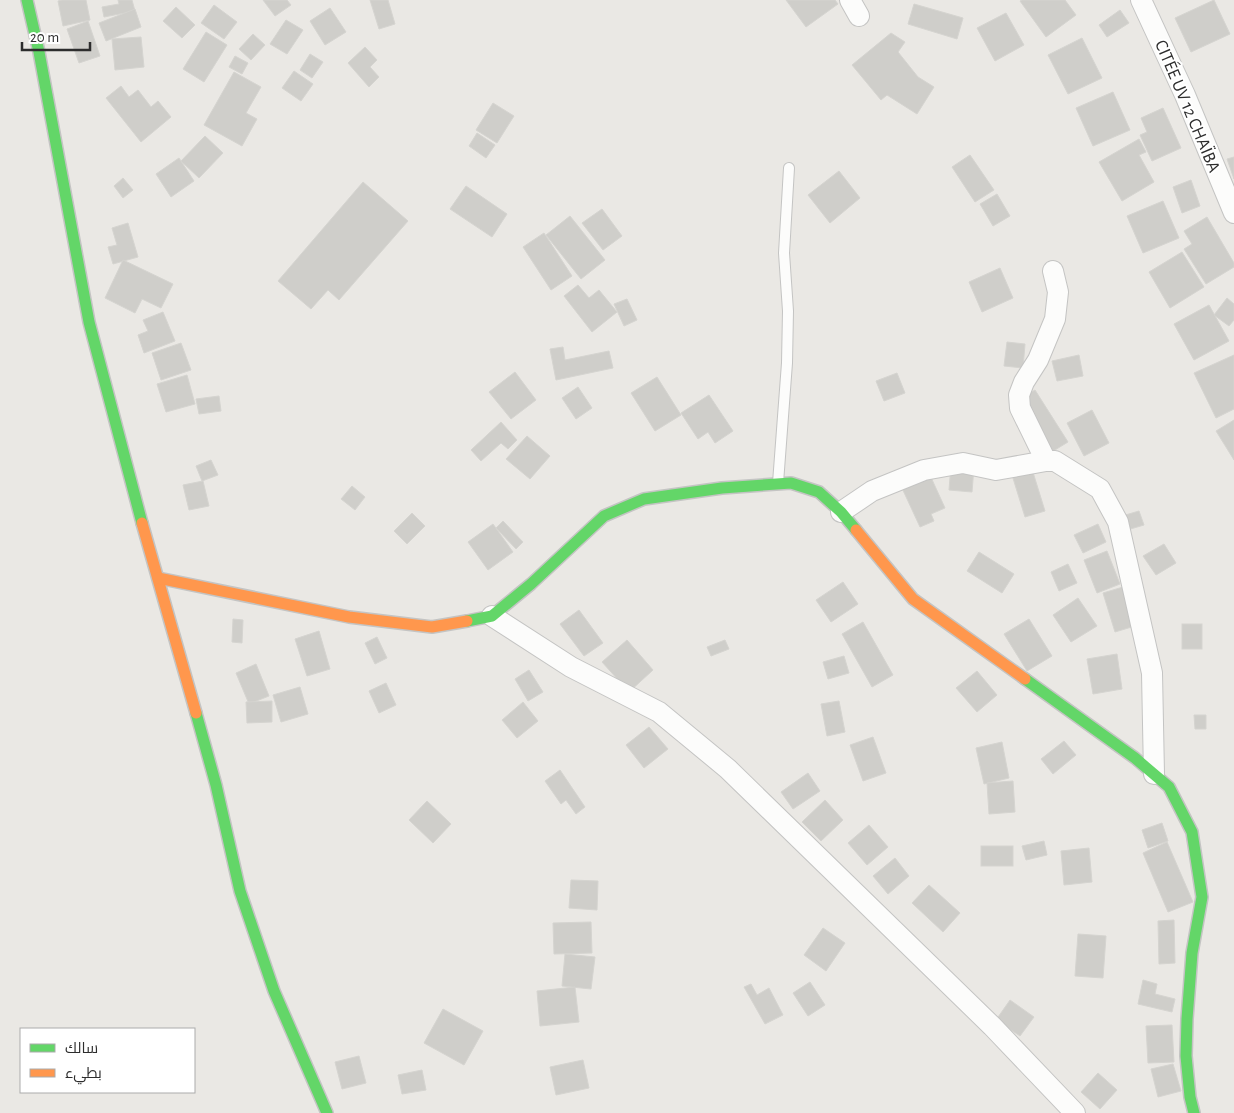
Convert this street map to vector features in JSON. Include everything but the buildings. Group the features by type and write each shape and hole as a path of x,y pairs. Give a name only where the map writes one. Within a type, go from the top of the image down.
{"street":[{"path":"27,0 89,322 216,784 240,891 274,991 327,1113"},
{"name":"CITÉE UV 12 CHAÏBA","path":"1148,2 1234,213"},
{"path":"1046,461 1020,408 1018,395 1038,360 1055,319 1058,292 1053,271"},
{"path":"841,512 872,492 924,470 962,463 996,470 1055,461 1100,489 1118,522 1152,673 1154,774"},
{"path":"158,578 349,617 432,626 492,616 532,584 604,516 644,499 722,488 791,483 819,492 841,512 913,599 1135,758 1169,787 1192,832 1202,897 1192,952 1187,1019 1186,1056 1190,1097 1194,1113"},
{"path":"492,616 571,667 659,712 728,770 978,1012 1075,1113"}],"lane":[{"path":"778,484 787,363 788,311 784,253 789,168"}],"traffic: fast":[{"path":"27,0 39,52 89,322 142,523"},
{"path":"467,621 492,616 531,584 604,516 644,499 722,488 791,483 819,492 841,512 856,530"},
{"path":"1025,679 1135,758 1169,787 1192,832 1202,897 1192,953 1187,1019 1186,1056 1190,1097 1194,1113"},
{"path":"196,713 216,785 240,891 274,991 327,1113"}],"traffic: slow":[{"path":"142,523 196,713"},
{"path":"856,530 913,599 1025,679"},
{"path":"158,578 349,617 432,627 467,621"}]}
